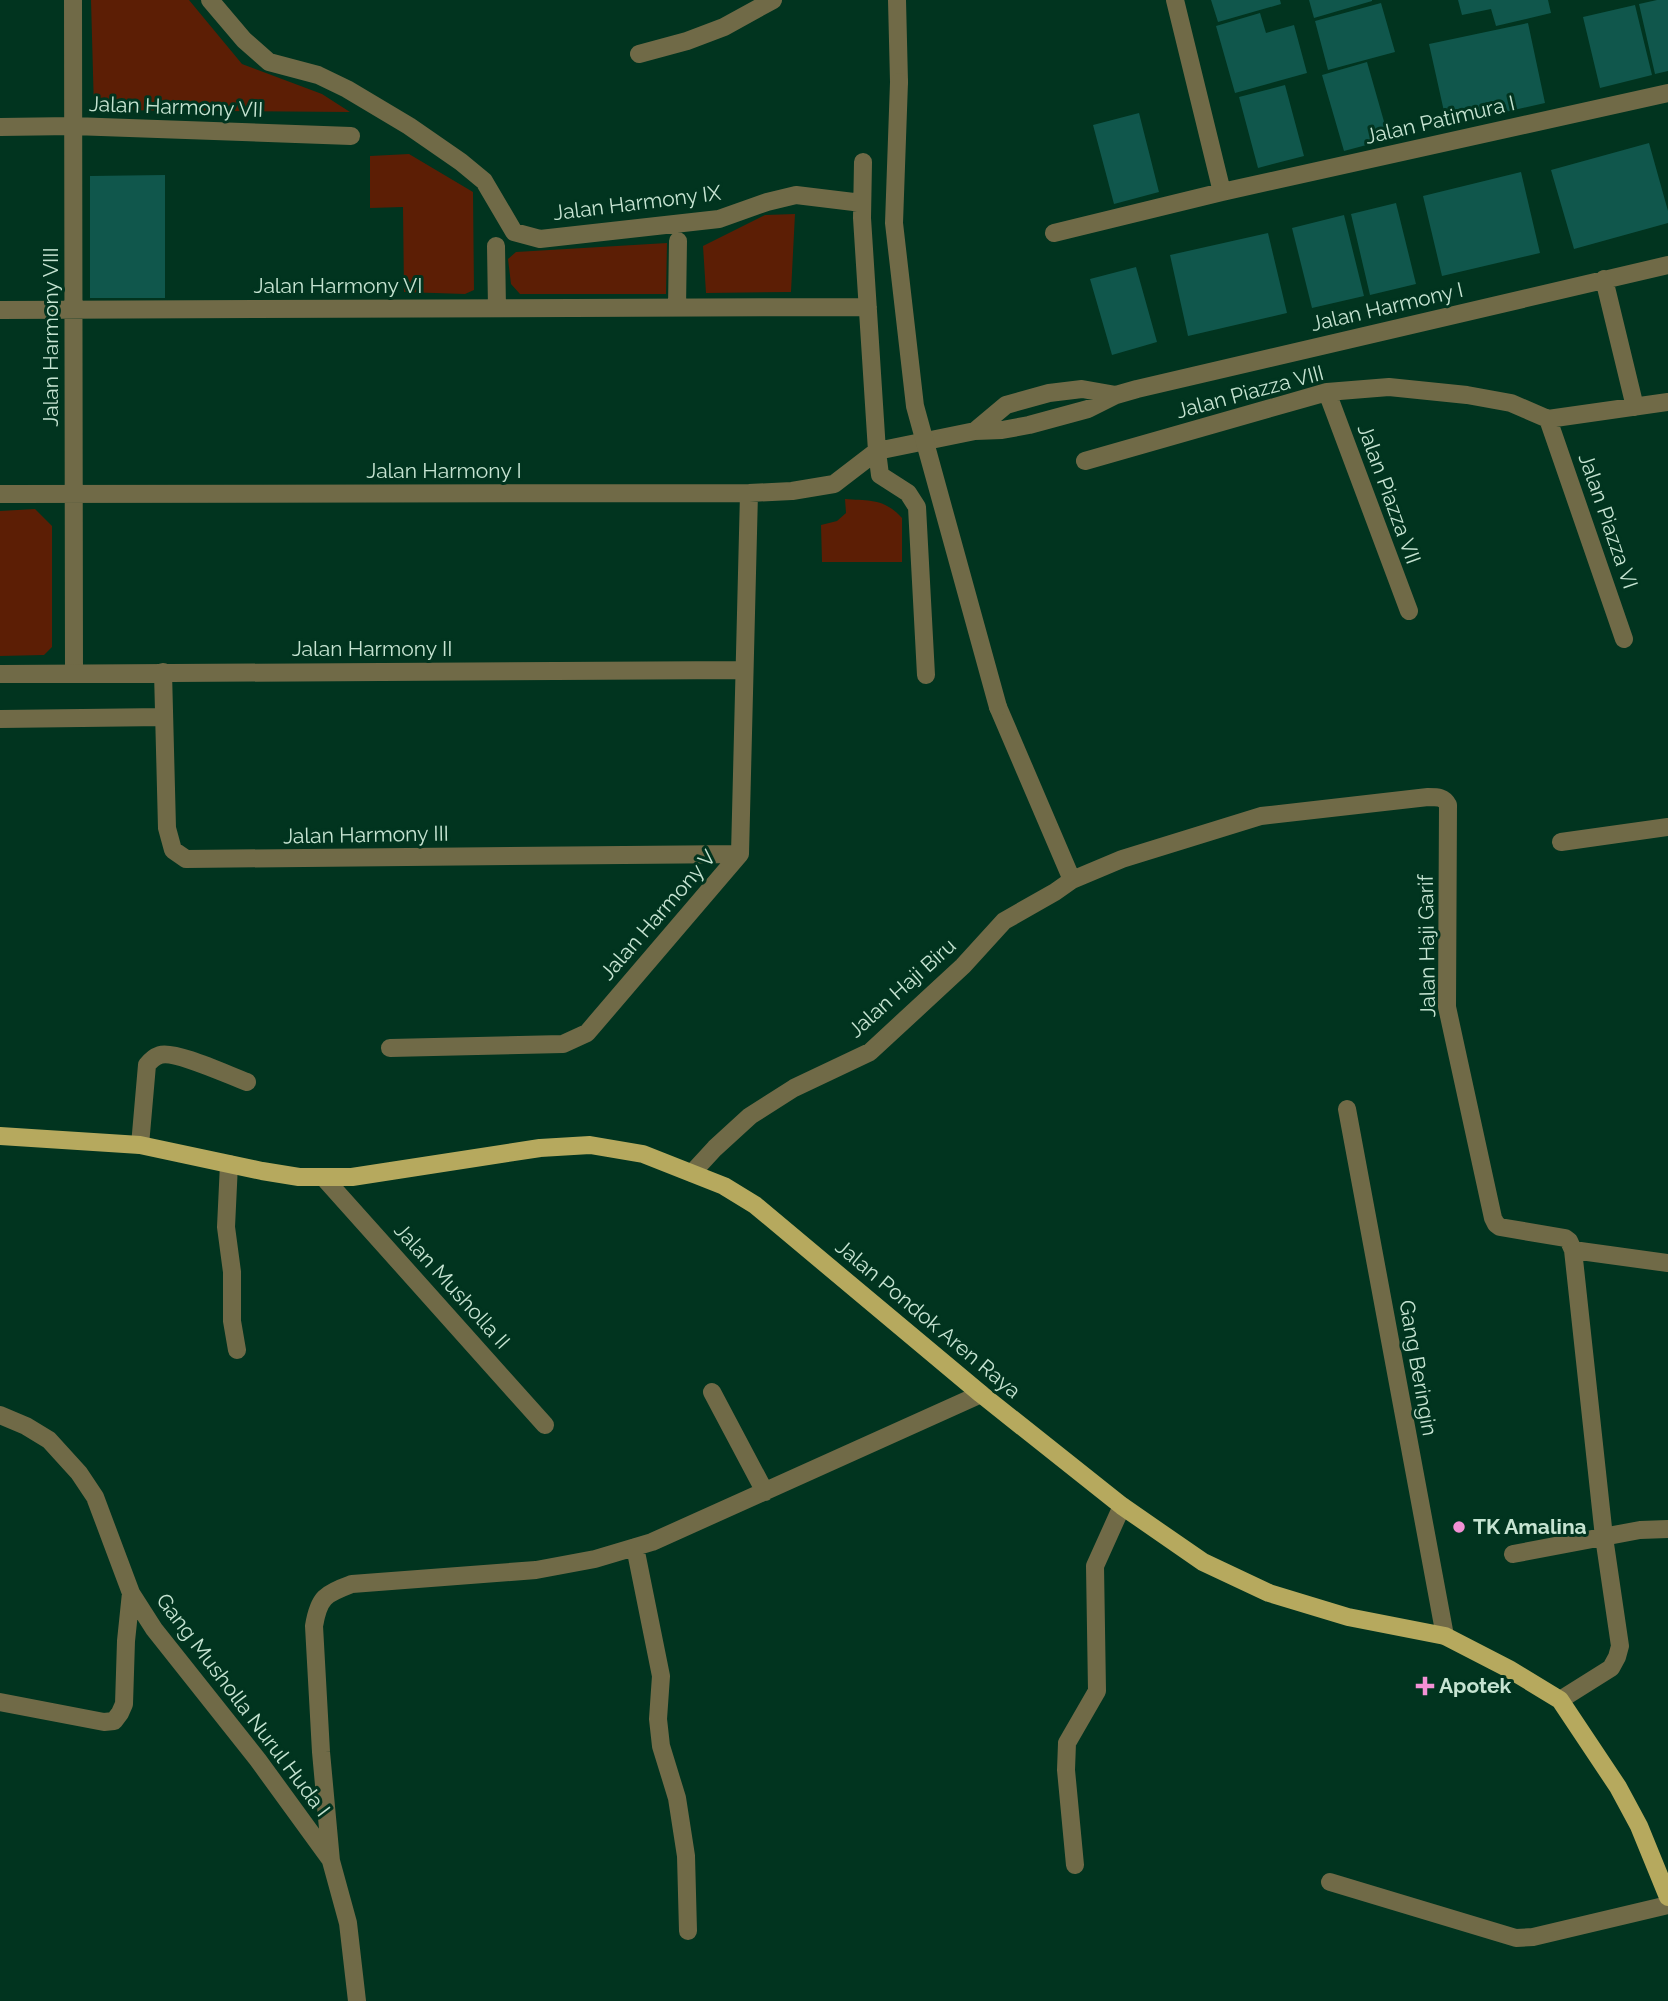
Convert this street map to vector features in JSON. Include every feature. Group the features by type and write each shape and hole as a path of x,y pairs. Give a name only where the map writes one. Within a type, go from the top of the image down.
{"main road":[{"name":"Jalan Pondok Aren Raya","path":"0,1136 141,1144 229,1164 299,1177 324,1178 352,1177 540,1148 590,1145 643,1154 724,1186 755,1205 981,1394 1122,1506 1203,1562 1269,1592 1348,1617 1445,1636 1509,1669 1560,1700 1618,1787 1639,1826 1668,1897"}],"street":[{"name":"Jalan Harmony VIII","path":"73,0 74,673"},
{"name":"Jalan Harmony IX","path":"210,0 244,40 269,62 318,75 347,89 461,162 484,181 514,232 540,239 719,219 796,195 862,203"},
{"path":"639,54 687,41 724,27 773,0"},
{"path":"897,0 898,82 894,223 915,406 998,707 1072,880"},
{"path":"1175,0 1222,192"},
{"name":"Jalan Patimura I","path":"1054,233 1222,192 1668,93"},
{"name":"Jalan Harmony VII","path":"0,127 351,136"},
{"path":"863,162 862,203 877,451 880,475 908,493 917,507 926,676"},
{"path":"677,309 678,241"},
{"path":"496,246 497,309"},
{"name":"Jalan Harmony I","path":"0,494 749,494 792,491 834,484 877,451 975,431 1002,430 1055,418 1088,409 1116,395 1668,265"},
{"path":"1604,279 1635,407"},
{"name":"Jalan Harmony VI","path":"0,310 868,307"},
{"name":"Jalan Piazza VIII","path":"1085,461 1327,393 1389,387 1467,395 1511,403 1548,419"},
{"name":"Jalan Harmony I","path":"975,431 1006,405 1049,393 1082,390 1116,395"},
{"name":"Jalan Piazza VII","path":"1327,393 1409,611"},
{"path":"1548,419 1668,402"},
{"name":"Jalan Piazza VI","path":"1548,419 1625,639"},
{"name":"Jalan Harmony V","path":"390,1048 563,1044 587,1033 740,854 749,494"},
{"name":"Jalan Harmony II","path":"0,674 744,670"},
{"name":"Jalan Harmony III","path":"163,672 167,828 173,850 186,859 740,854"},
{"path":"0,719 164,717"},
{"name":"Jalan Haji Garif","path":"1072,880 1122,859 1261,816 1429,797 1440,797 1446,801 1447,1007 1493,1218 1500,1227 1565,1238 1573,1250"},
{"path":"1561,842 1668,827"},
{"name":"Jalan Haji Biru","path":"692,1173 750,1116 794,1088 870,1052 963,966 1004,922 1072,880"},
{"path":"141,1144 146,1065 152,1059 162,1054 177,1056 247,1082"},
{"name":"Gang Beringin","path":"1347,1109 1445,1636"},
{"path":"229,1164 226,1227 232,1272 232,1321 237,1350"},
{"name":"Jalan Musholla II","path":"324,1178 545,1424"},
{"path":"1560,1700 1611,1668 1620,1646 1604,1537 1573,1250 1668,1263"},
{"path":"712,1392 765,1492"},
{"path":"358,2001 348,1923 331,1861 321,1752 314,1626 317,1611 328,1593 352,1584 536,1570 595,1559 652,1542 981,1394"},
{"name":"Gang Musholla Nurul Huda I","path":"0,1415 26,1426 48,1440 79,1474 94,1497 131,1592 154,1629 258,1760 331,1861"},
{"path":"1075,1865 1066,1770 1067,1742 1097,1690 1095,1566 1122,1506"},
{"path":"1513,1555 1640,1530 1668,1529"},
{"path":"635,1547 661,1676 658,1719 661,1745 677,1798 686,1856 688,1931"},
{"path":"0,1702 104,1722 114,1721 124,1704 131,1592"},
{"path":"1331,1882 1516,1938 1532,1937 1668,1905"}],"shaded area":[{"path":"91,0 189,0 242,64 322,94 350,112 94,110"},
{"path":"409,154 473,192 474,290 465,294 404,292 403,207 370,208 370,156"},
{"path":"795,214 791,292 706,293 703,246 765,215"},
{"path":"667,243 666,294 520,294 511,284 508,259 516,252"},
{"path":"845,499 882,504 902,518 902,562 822,562 821,525 837,521 846,513"},
{"path":"35,509 52,526 52,647 44,655 0,656 0,511"}],"building":[{"path":"1211,0 1280,0 1281,4 1218,22"},
{"path":"1309,0 1372,0 1372,1 1314,18"},
{"path":"1458,0 1548,0 1551,13 1496,26 1491,9 1462,15"},
{"path":"1668,0 1668,71 1655,74 1639,4"},
{"path":"1381,3 1395,52 1328,70 1315,21"},
{"path":"1635,5 1652,75 1600,88 1583,17"},
{"path":"1260,13 1266,33 1294,25 1307,73 1235,93 1216,26"},
{"path":"1528,23 1545,103 1447,125 1429,44"},
{"path":"1367,62 1389,139 1344,151 1322,75"},
{"path":"1285,85 1304,156 1258,168 1239,97"},
{"path":"1139,113 1159,192 1114,204 1093,125"},
{"path":"1649,143 1668,211 1668,223 1574,249 1551,170"},
{"path":"1521,172 1540,253 1442,276 1423,196"},
{"path":"165,175 165,298 90,298 90,176"},
{"path":"1396,203 1416,284 1370,295 1351,214"},
{"path":"1344,215 1364,296 1312,308 1292,228"},
{"path":"1268,233 1287,313 1188,336 1170,255"},
{"path":"1136,267 1157,342 1112,355 1090,279"}],"place":[{"name":"TK Amalina","path":"1459,1527"},
{"name":"Apotek","path":"1425,1686"}]}
